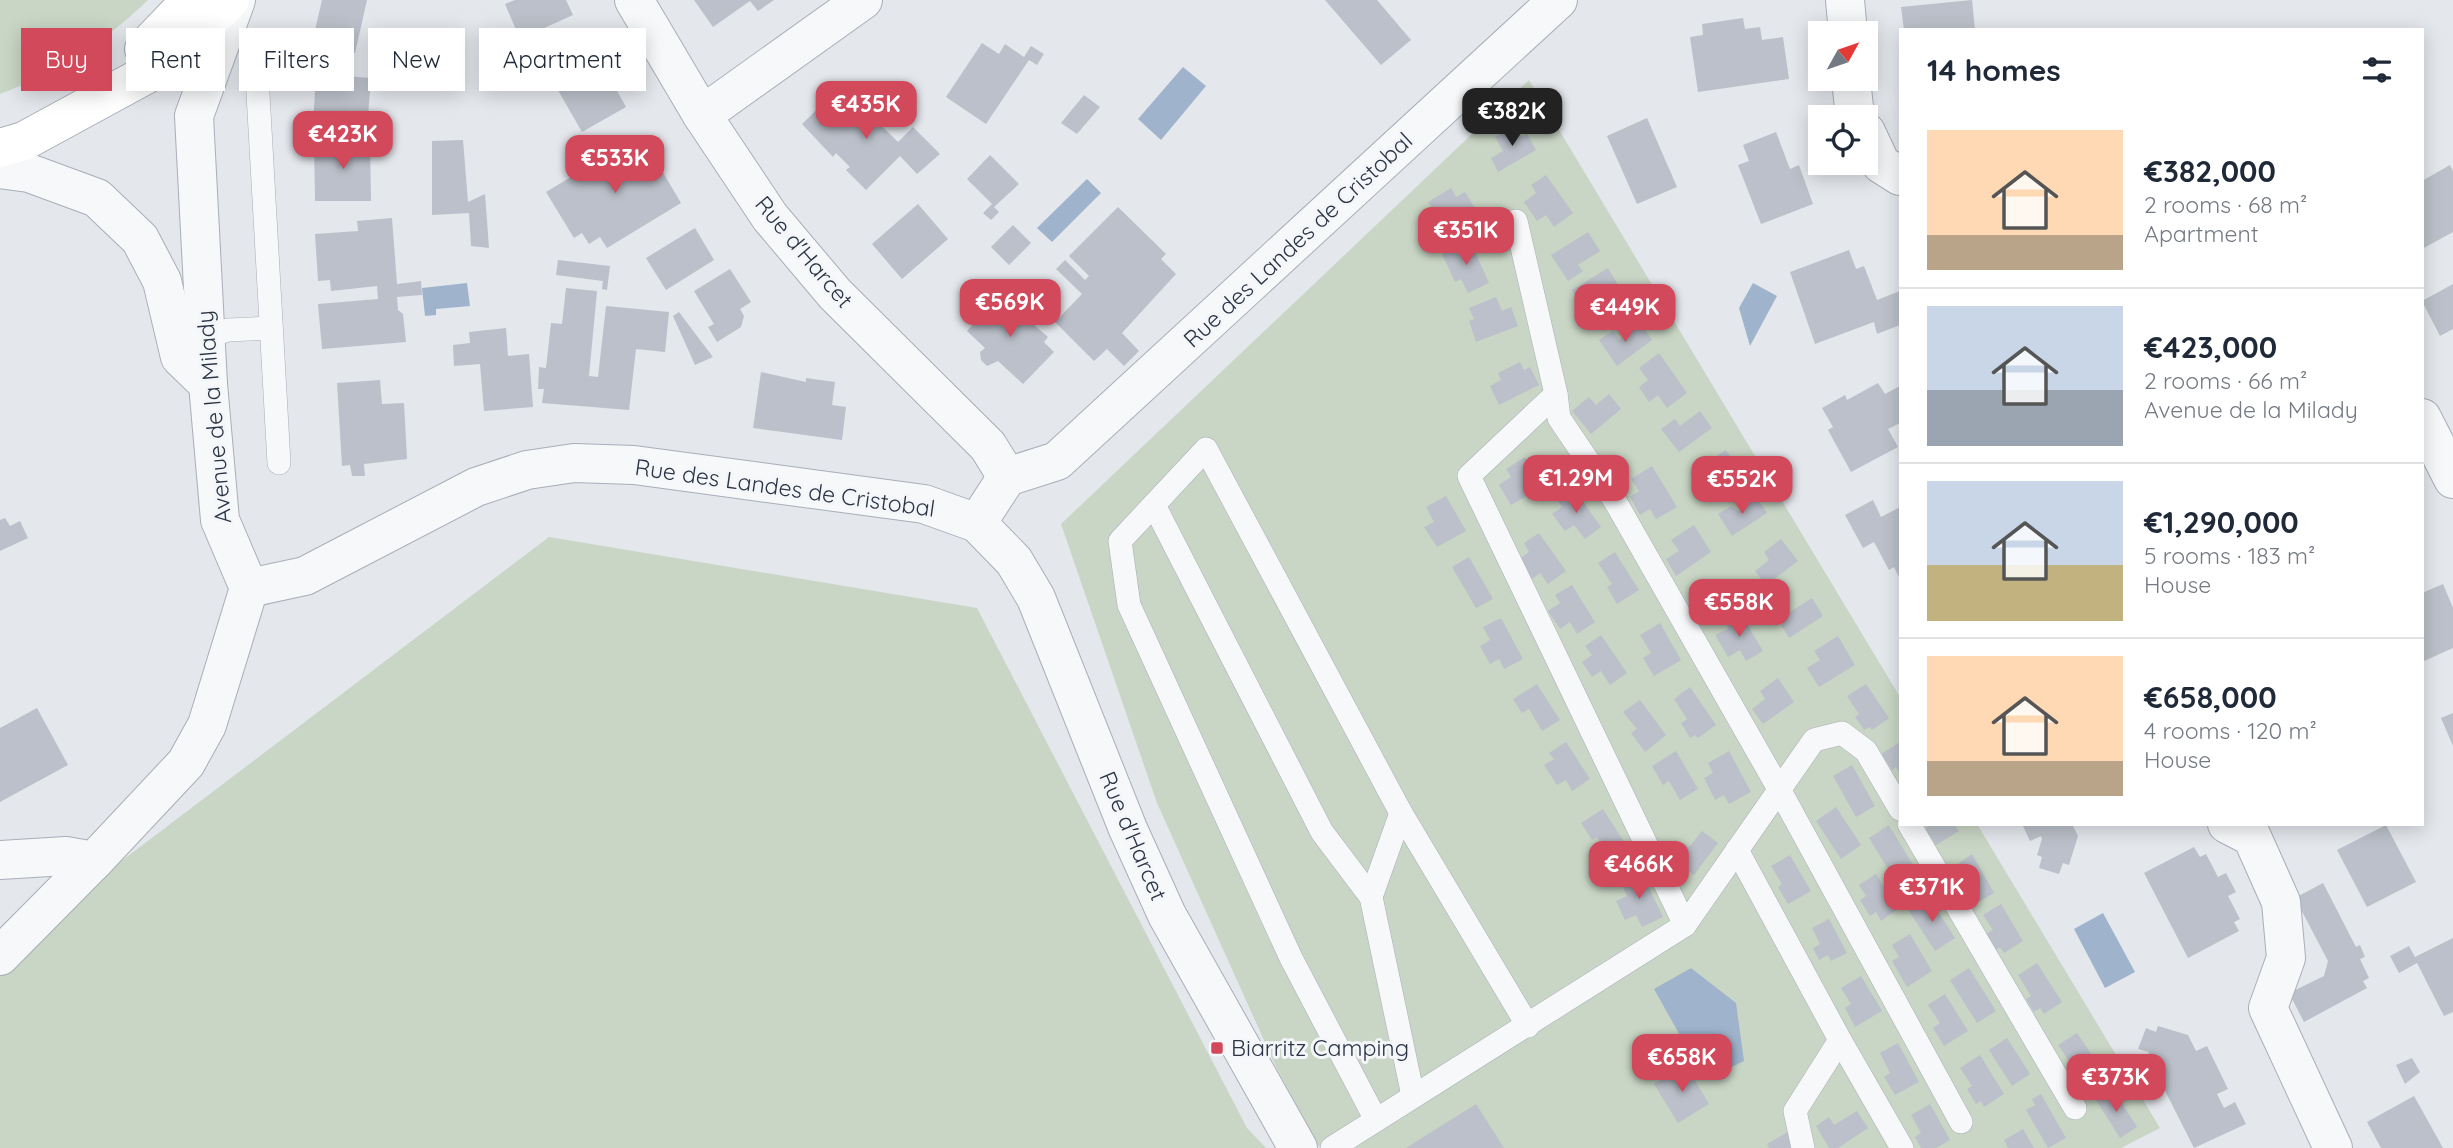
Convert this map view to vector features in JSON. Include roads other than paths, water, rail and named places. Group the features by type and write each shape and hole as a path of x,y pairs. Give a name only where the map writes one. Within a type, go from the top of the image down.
{"main road":[{"path":"98,100 191,0"},
{"path":"0,148 24,141 160,67 230,0"}],"street":[{"name":"Avenue de la Milady","path":"236,0 194,116 208,384 220,520 249,588"},
{"name":"Rue d'Harcet","path":"634,0 702,115 770,217 835,294 988,446 1007,477"},
{"path":"702,115 863,0"},
{"name":"Rue des Landes de Cristobal","path":"1007,477 1057,461 1558,0"},
{"path":"1845,0 1847,21"},
{"path":"1878,158 1881,164 1899,175"},
{"path":"0,169 29,173 97,198 140,239 162,281 180,357 208,384"},
{"path":"2424,422 2453,479"},
{"name":"Rue des Landes de Cristobal","path":"249,588 306,576 476,487 527,470 574,463 634,465 925,504 977,523"},
{"path":"977,523 1007,477"},
{"name":"Rue d'Harcet","path":"977,523 1014,561 1036,598 1128,829 1167,915 1298,1148"},
{"path":"0,956 186,763 207,724 249,588"},
{"path":"2244,829 2281,902 2286,958 2268,1008 2333,1148"},
{"path":"0,860 66,856 94,861"}],"lane":[{"path":"258,91 279,463"},
{"path":"1516,220 1556,394 1559,418 1615,502 1779,789 1961,1122"},
{"path":"205,337 228,330 271,328"},
{"path":"1556,394 1469,476 1685,925"},
{"path":"1376,1120 1291,958 1129,605 1120,541 1206,449 1401,813 1528,1026"},
{"path":"1154,505 1322,832 1371,897 1413,1096"},
{"path":"1332,1148 1685,925 1814,740 1842,733 1866,751 1899,808"},
{"path":"1371,897 1401,813"},
{"path":"1910,826 2075,1108"},
{"path":"1737,850 1902,1148"},
{"path":"1803,1148 1796,1111 1840,1040"}],"water":[{"path":"1183,67 1206,86 1161,140 1138,119"},
{"path":"1087,179 1101,193 1052,242 1037,228"},
{"path":"467,283 470,306 436,309 436,315 425,316 422,288"},
{"path":"1753,283 1777,296 1750,346 1739,308"},
{"path":"2103,913 2135,972 2105,988 2074,929"},
{"path":"1691,968 1736,1003 1744,1061 1705,1080 1654,989"}],"place":[{"name":"Biarritz Camping","path":"1217,1048"}]}
